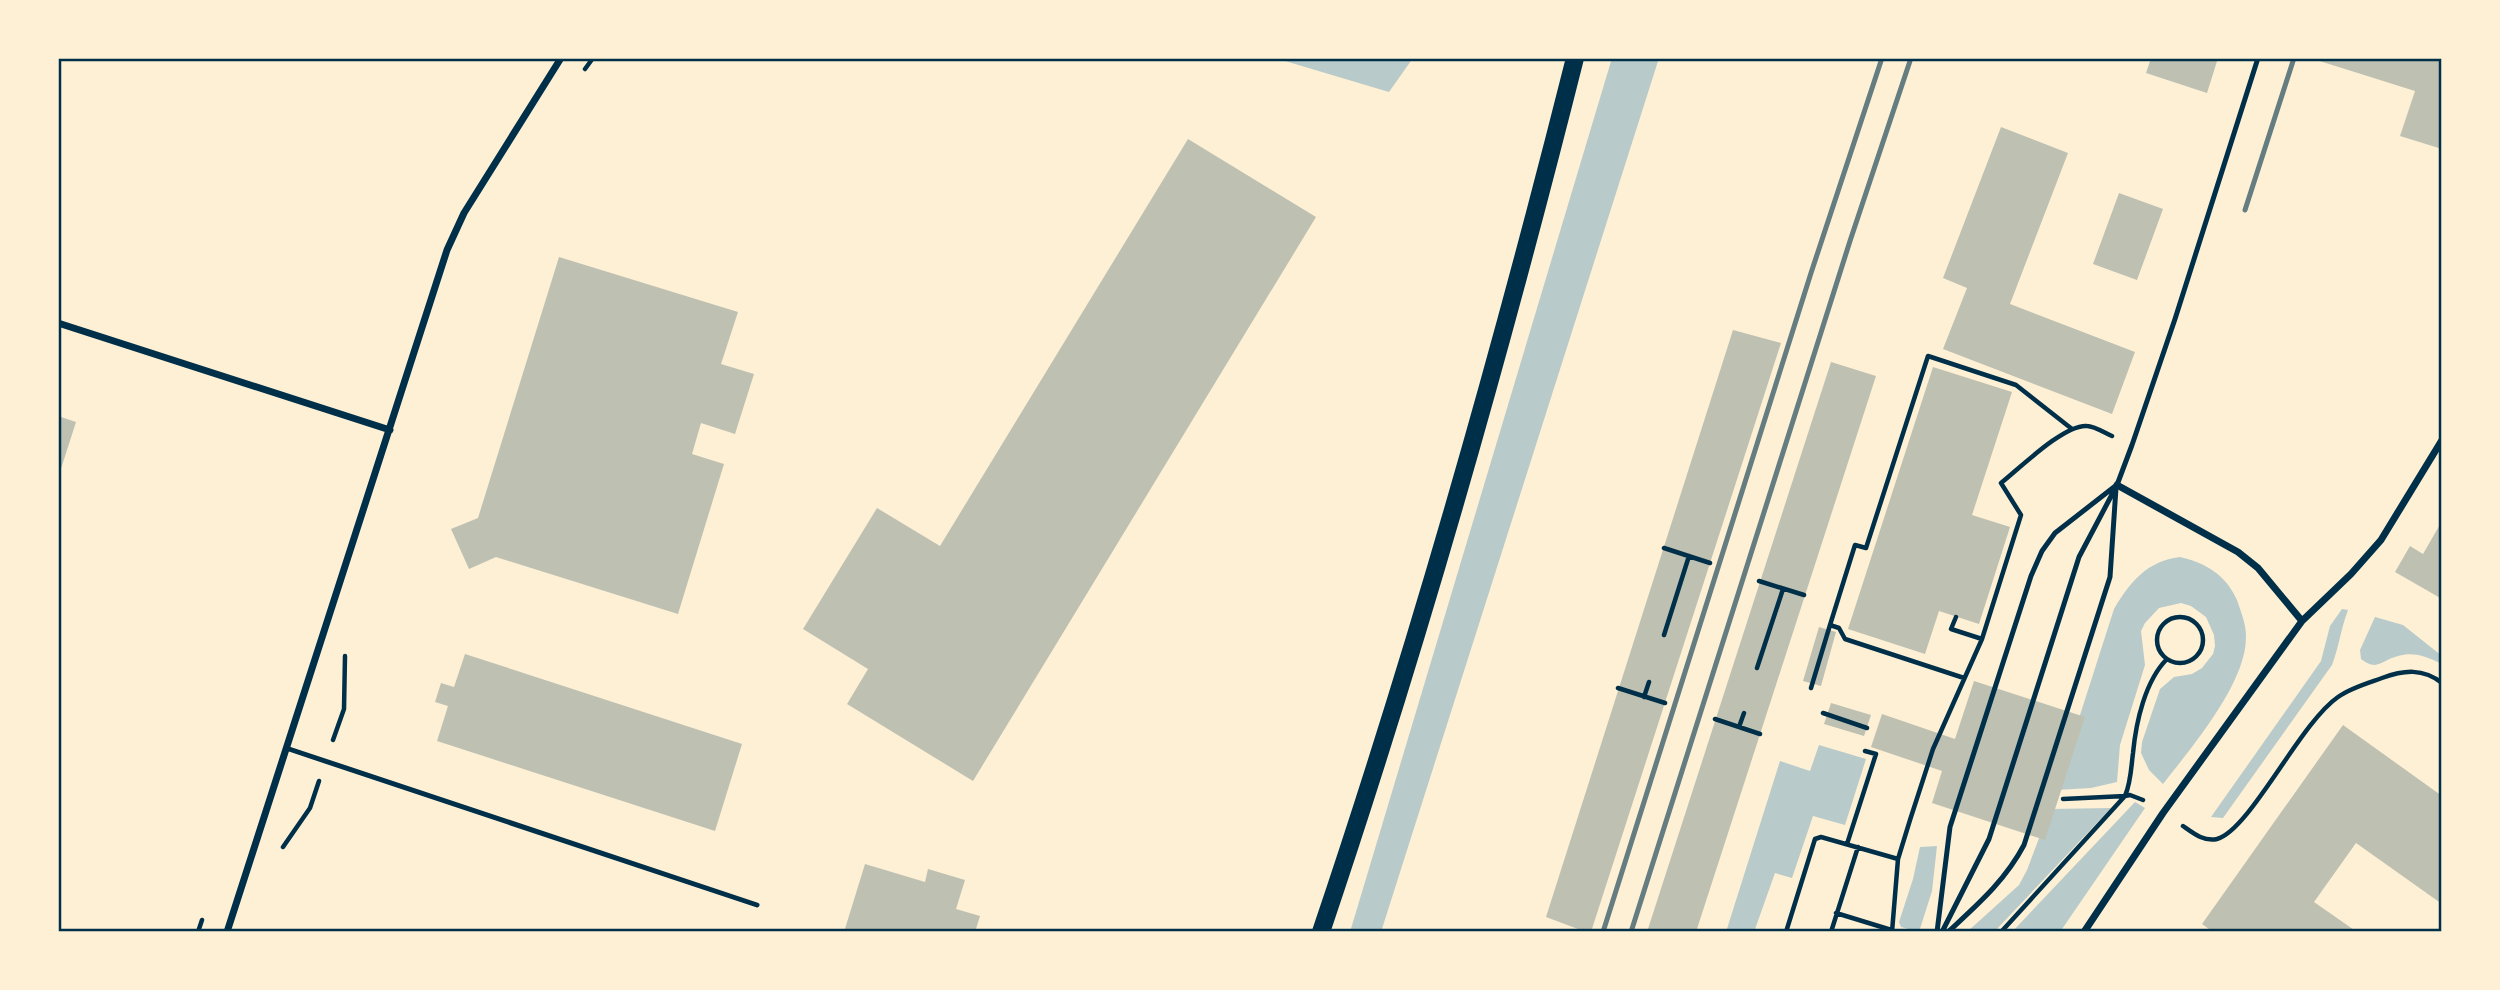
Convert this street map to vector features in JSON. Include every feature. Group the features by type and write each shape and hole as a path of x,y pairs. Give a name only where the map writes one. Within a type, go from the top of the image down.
{"main road":[{"path":"1321,932 1440,556 1575,58"}],"street":[{"path":"227,932 447,250 464,213 561,58"},
{"path":"58,323 390,430"},
{"path":"2084,932 2163,813 2302,621 2351,574 2381,540 2442,440"},
{"path":"2117,485 2238,552 2258,568 2302,621"}],"lane":[{"path":"1939,932 1989,839 2079,557 2117,485 2175,319 2258,58"},
{"path":"1939,932 1950,827 2031,576 2042,551 2055,533 2117,485"},
{"path":"1948,932 2010,870 2024,845 2110,577 2117,485"},
{"path":"286,748 757,905"}],"path":[{"path":"585,69 593,58"},
{"path":"1867,548 1928,356 2016,385 2072,429"},
{"path":"1811,688 1855,545 1874,551"},
{"path":"1664,548 1710,563"},
{"path":"1664,635 1689,556"},
{"path":"1759,581 1804,595"},
{"path":"1757,668 1783,589"},
{"path":"1956,617 1951,629 1982,639"},
{"path":"2173,619 2190,620 2202,632 2202,648 2191,660 2183,663 2167,659 2157,642 2159,632 2173,619"},
{"path":"1830,625 1839,628 1845,639 1964,678"},
{"path":"275,857 310,808 326,762 344,709 344,660 347,648"},
{"path":"2001,932 2125,796 2131,783 2133,749 2140,717 2157,668 2167,659"},
{"path":"2059,798 2137,796 2199,837 2218,839 2242,821 2295,744 2339,696 2386,677 2414,670 2434,676 2442,683"},
{"path":"1644,697 1649,682"},
{"path":"1618,688 1665,703"},
{"path":"1739,727 1744,713"},
{"path":"1823,713 1867,728"},
{"path":"1715,719 1760,734"},
{"path":"1836,913 1894,932 1898,859 1933,749"},
{"path":"1847,845 1876,754 1865,751"},
{"path":"1786,932 1815,839 1821,837 1898,859"},
{"path":"1830,932 1858,847"}],"shaded area":[{"path":"1275,58 1413,58 1389,92"},
{"path":"1612,58 1659,58 1381,932 1350,932"},
{"path":"2180,557 2214,571 2227,584 2237,600 2246,636 2244,654 2228,694 2202,734 2163,784 2149,770 2141,753 2142,742 2160,689 2174,677 2192,674 2202,668 2213,654 2215,646 2214,635 2206,617 2191,606 2181,603 2159,608 2141,631 2145,665 2120,745 2117,782 2091,788 2056,790 2114,609 2126,590 2141,574 2158,563"},
{"path":"2342,609 2348,610 2332,665 2223,818 2211,817 2321,661 2330,626"},
{"path":"2375,617 2403,625 2442,656 2442,664 2415,654 2398,656 2376,665 2361,659 2360,650"},
{"path":"1819,745 1866,759 1845,825 1813,816 1792,878 1775,873 1754,932 1726,932 1780,761 1810,771"},
{"path":"2135,802 2145,808 2060,932 2012,932"},
{"path":"2111,808 1996,930 1967,932 2019,885 2050,809"},
{"path":"1937,846 1932,891 1919,932 1901,927 1899,922 1920,847"}],"building":[{"path":"2151,58 2218,58 2207,93 2146,73"},
{"path":"2310,58 2442,58 2442,149 2400,136 2415,91"},
{"path":"2001,127 2068,153 2010,304 2135,352 2112,414 1943,349 1967,288 1943,278"},
{"path":"1188,139 1316,217 973,781 847,704 868,669 803,629 877,508 940,546"},
{"path":"2119,193 2163,209 2137,280 2093,264"},
{"path":"559,257 738,312 721,364 754,374 735,434 701,423 692,454 724,464 678,614 496,557 469,569 451,529 478,518"},
{"path":"1733,330 1781,343 1591,932 1586,932 1546,917"},
{"path":"1831,362 1876,376 1696,932 1647,932"},
{"path":"1933,367 2012,392 1972,515 2010,527 1979,624 1939,611 1925,654 1848,629"},
{"path":"58,416 76,422 58,478"},
{"path":"2442,521 2442,599 2395,572 2410,546 2423,554"},
{"path":"1819,627 1836,632 1821,686 1803,681"},
{"path":"465,654 742,744 715,831 437,741 448,706 435,702 441,683 454,687"},
{"path":"1974,681 2085,717 2045,840 1932,803 1942,771 1871,747 1882,714 1955,739"},
{"path":"1831,703 1871,715 1864,736 1824,724"},
{"path":"2343,725 2442,796 2442,904 2356,843 2314,902 2357,932 2213,932 2202,924"},
{"path":"865,864 925,882 928,869 965,880 956,909 980,916 975,932 844,932"}],"railway":[{"path":"1603,932 1811,273 1882,58"},
{"path":"1631,932 1850,241 1911,58"},
{"path":"2245,210 2294,58"}]}
